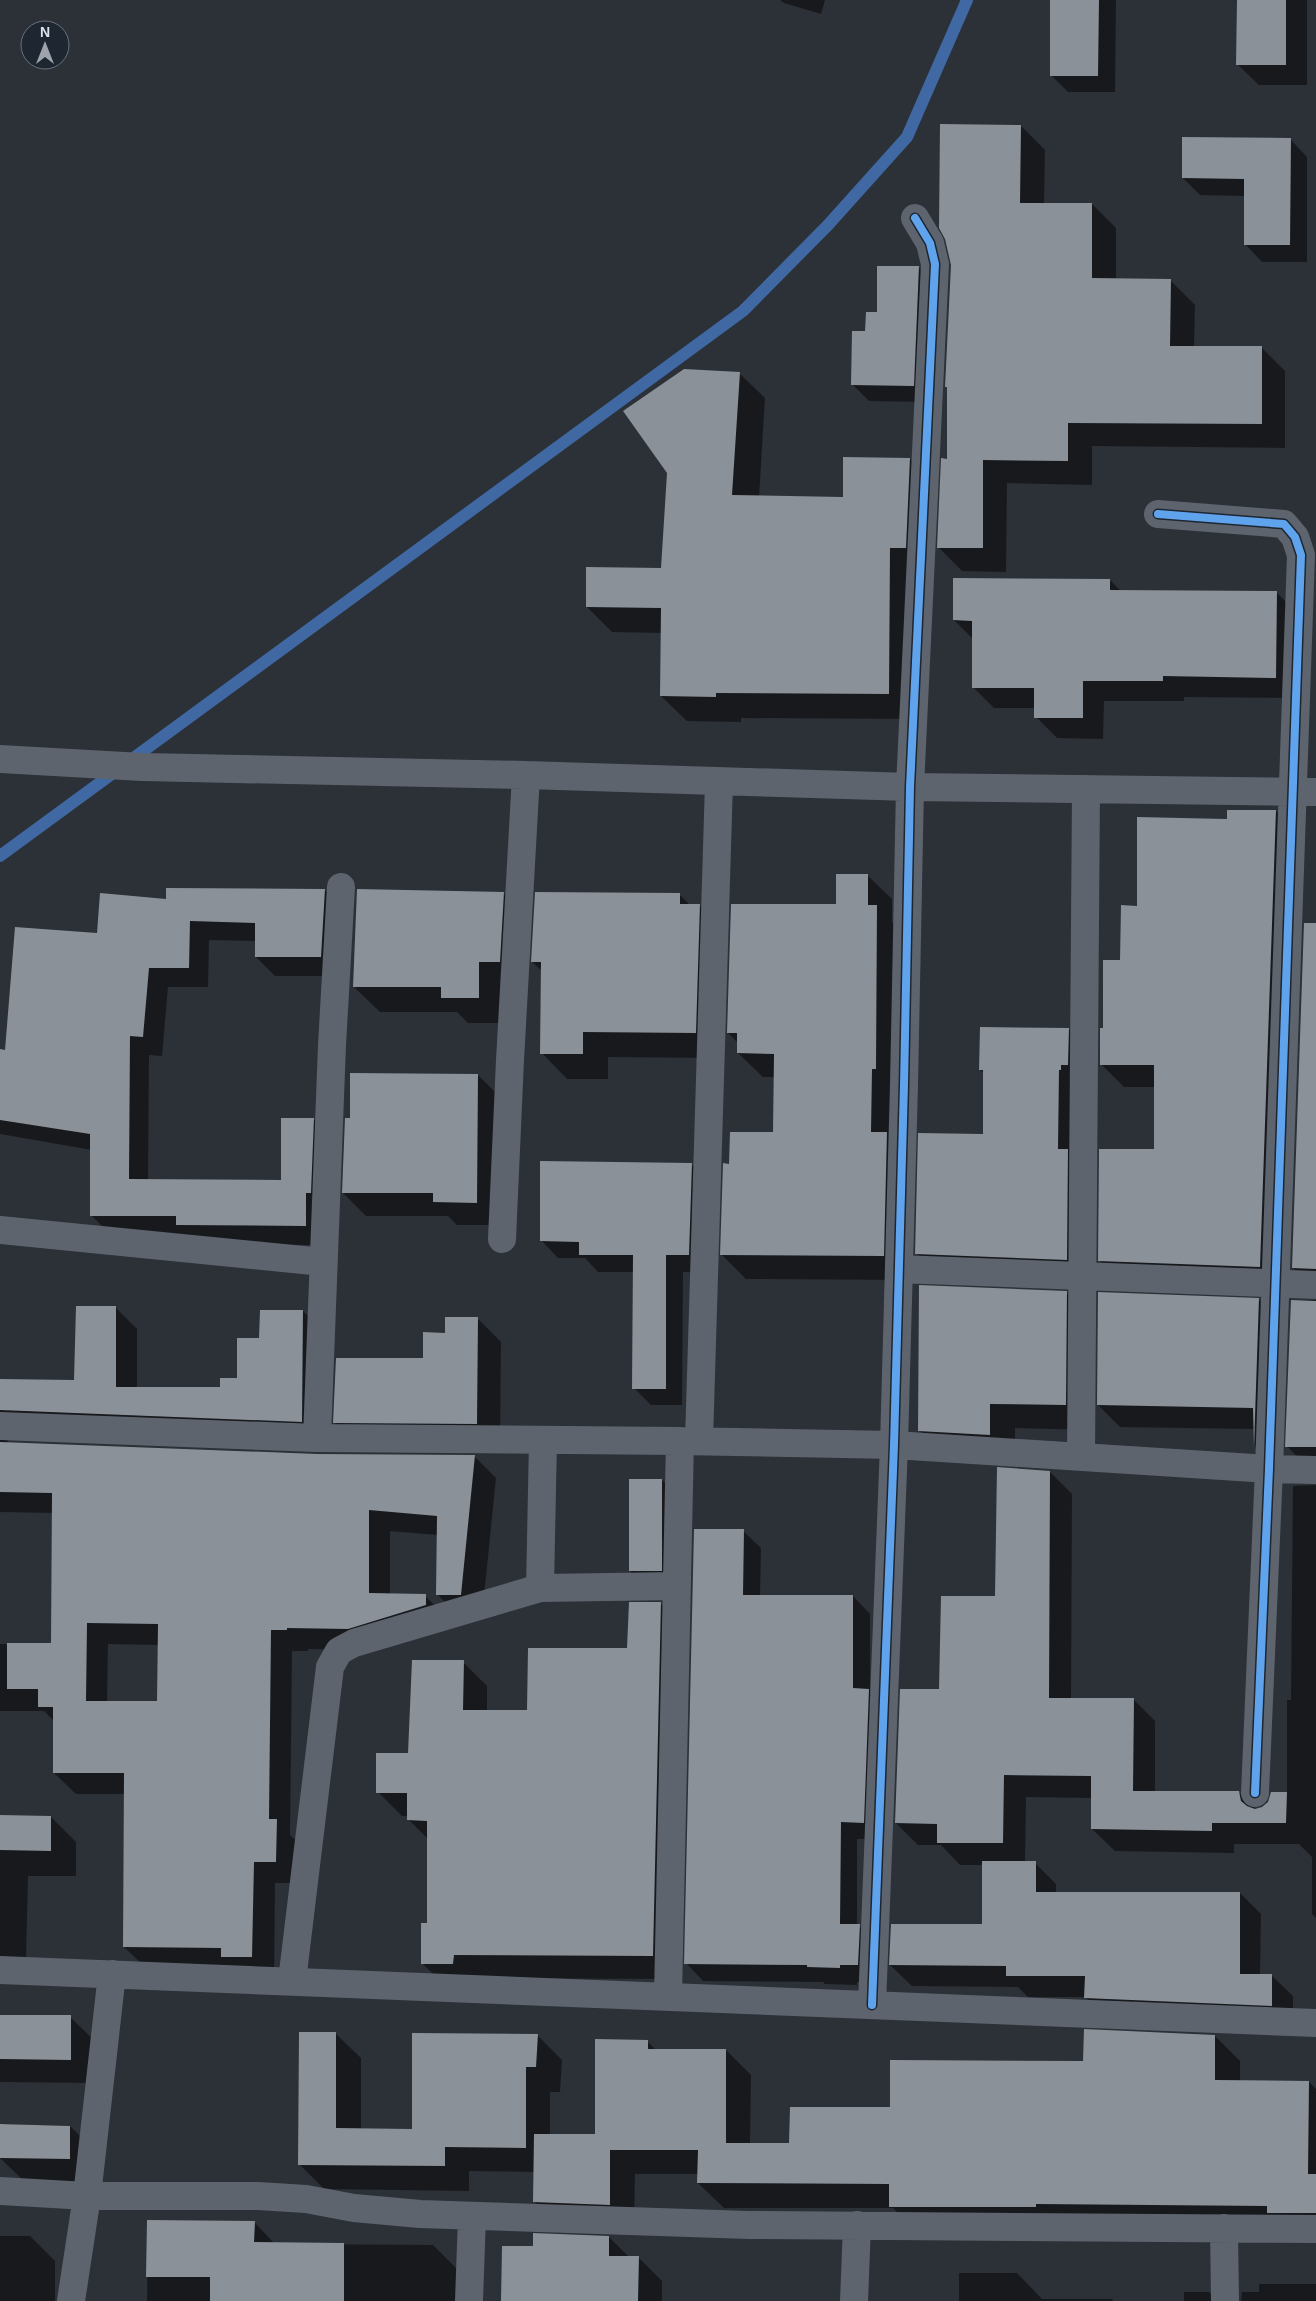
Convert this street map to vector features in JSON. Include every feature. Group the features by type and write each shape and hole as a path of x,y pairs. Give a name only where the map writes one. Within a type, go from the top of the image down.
{"street":[{"path":"872,2005 894,1445 910,787 935,264 930,243 915,218"},
{"path":"1158,514 1284,524 1295,537 1301,555 1304,791 1276,1283 1255,1793"},
{"path":"11,759 142,768 526,775 910,787 1304,791"},
{"path":"502,1239 510,1050 526,775"},
{"path":"668,1996 676,1586 689,1441 719,782"},
{"path":"1081,1457 1086,789"},
{"path":"316,1438 332,1045 341,887"},
{"path":"0,1230 323,1262"},
{"path":"899,1269 1316,1285"},
{"path":"0,1426 316,1438 689,1441 894,1445 1269,1469 1316,1470"},
{"path":"540,1588 543,1440"},
{"path":"292,1981 330,1667 339,1651 354,1643 540,1588 676,1586"},
{"path":"0,1970 1316,2023"},
{"path":"71,2301 87,2196 112,1974"},
{"path":"0,2191 87,2196 258,2196 306,2199 354,2208 401,2212 749,2225 1316,2229"},
{"path":"469,2301 472,2216"},
{"path":"854,2301 857,2225"},
{"path":"1224,2228 1225,2301"}],"building":[{"path":"1050,0 1099,0 1098,76 1050,76"},
{"path":"1237,0 1286,0 1286,65 1236,65"},
{"path":"940,124 1021,125 1020,203 1092,203 1092,278 1171,279 1170,346 1262,346 1262,424 1068,423 1068,461 983,460 983,548 937,548 941,458 947,459 947,387 945,387 951,265 945,239 939,228"},
{"path":"1182,137 1291,138 1290,245 1244,245 1244,179 1182,178"},
{"path":"877,266 919,266 914,386 851,385 852,331 865,331 866,312 877,312"},
{"path":"684,369 740,372 732,495 843,497 843,457 910,458 906,548 890,548 889,694 716,693 716,697 660,696 661,608 586,607 586,567 661,568 667,473 623,411"},
{"path":"953,578 1110,579 1110,590 1277,591 1276,678 1163,676 1163,681 1083,681 1083,718 1034,718 1034,688 972,688 972,621 953,620"},
{"path":"1227,810 1276,810 1260,1267 1098,1261 1099,1149 1154,1149 1154,1065 1100,1065 1100,1028 1103,1028 1103,960 1120,960 1121,905 1137,906 1137,817 1227,819"},
{"path":"836,874 868,874 868,905 877,905 876,1069 872,1069 871,1132 887,1132 884,1256 720,1255 723,1163 729,1164 730,1132 773,1132 774,1054 737,1053 737,1033 727,1033 731,904 836,904"},
{"path":"166,888 325,889 321,957 255,957 255,923 190,921 189,968 149,968 143,1037 130,1036 129,1179 281,1180 281,1118 314,1118 311,1193 306,1193 306,1226 176,1225 176,1216 90,1216 90,1134 0,1120 0,1049 5,1050 15,927 97,933 100,893 166,899"},
{"path":"357,889 504,892 500,962 479,962 479,998 441,998 441,987 353,987"},
{"path":"535,892 680,893 680,904 700,904 696,1033 583,1032 583,1054 540,1054 541,962 531,962"},
{"path":"1304,923 1316,923 1316,1269 1292,1268"},
{"path":"980,1027 1069,1028 1068,1065 1061,1065 1061,1070 1059,1070 1058,1149 1068,1149 1067,1260 915,1254 918,1133 983,1134 983,1070 979,1070"},
{"path":"350,1073 478,1074 477,1203 433,1202 433,1193 342,1193 345,1118 350,1118"},
{"path":"540,1161 692,1163 689,1255 666,1255 666,1389 632,1389 633,1255 579,1255 579,1242 540,1241"},
{"path":"919,1285 1067,1291 1066,1405 990,1404 990,1435 918,1431"},
{"path":"1098,1292 1259,1298 1254,1447 1253,1408 1097,1405"},
{"path":"1291,1300 1316,1301 1316,1447 1285,1447"},
{"path":"76,1306 116,1306 116,1387 220,1387 220,1378 237,1378 237,1338 259,1338 260,1310 303,1310 302,1422 0,1410 0,1379 74,1380"},
{"path":"445,1317 478,1317 477,1424 333,1423 336,1358 423,1358 423,1332 445,1333"},
{"path":"0,1442 317,1454 475,1455 461,1595 436,1595 437,1516 369,1510 369,1593 426,1594 426,1605 348,1629 287,1628 287,1630 271,1630 269,1819 277,1819 276,1862 254,1862 252,1957 221,1957 221,1948 123,1947 124,1773 53,1773 53,1707 38,1707 38,1689 7,1689 7,1643 51,1643 52,1493 0,1492","holes":["87,1623 158,1624 157,1701 86,1701"]},
{"path":"997,1467 1050,1471 1049,1698 1134,1698 1133,1791 1239,1791 1241,1801 1255,1809 1262,1807 1268,1802 1271,1792 1287,1792 1286,1823 1212,1823 1212,1831 1091,1829 1091,1776 1004,1775 1003,1843 937,1843 937,1824 895,1823 900,1689 939,1689 941,1596 995,1596"},
{"path":"629,1479 662,1479 662,1571 629,1571"},
{"path":"694,1529 744,1529 743,1595 853,1595 853,1688 869,1689 864,1823 841,1822 840,1924 860,1924 858,1965 840,1965 840,1968 807,1967 807,1965 684,1964"},
{"path":"629,1602 661,1602 653,1956 454,1955 453,1964 421,1964 421,1923 427,1923 427,1821 407,1820 407,1793 376,1793 376,1753 408,1753 412,1660 464,1660 463,1710 527,1710 528,1648 627,1648"},
{"path":"0,1815 51,1816 51,1851 0,1850"},
{"path":"982,1861 1036,1861 1036,1892 1240,1892 1240,1974 1272,1974 1272,2006 1084,1998 1085,1976 1006,1976 1006,1966 889,1965 891,1924 982,1924"},
{"path":"0,2015 71,2015 71,2060 0,2059"},
{"path":"1084,2029 1215,2035 1215,2080 1309,2081 1308,2174 1316,2174 1316,2213 1267,2213 1267,2206 1036,2204 1036,2207 889,2207 889,2184 697,2183 698,2150 610,2150 610,2205 533,2202 534,2134 595,2134 595,2039 648,2040 648,2049 726,2049 726,2143 789,2143 790,2107 890,2107 890,2060 1083,2061"},
{"path":"299,2032 336,2032 336,2128 412,2129 412,2033 538,2034 536,2067 526,2067 526,2148 445,2147 445,2166 298,2165"},
{"path":"0,2124 70,2126 70,2159 0,2158"},
{"path":"147,2220 255,2221 254,2242 344,2243 344,2301 210,2301 210,2277 146,2277"},
{"path":"533,2233 609,2236 609,2256 639,2256 638,2301 501,2301 502,2246 533,2246"}],"waterway":[{"path":"0,856 743,311 828,225 907,137 967,0"}],"cycle path":[{"path":"872,2005 894,1445 910,787 935,264 930,243 915,218"},
{"path":"1158,514 1284,524 1295,537 1301,555 1269,1469 1255,1793"}]}
